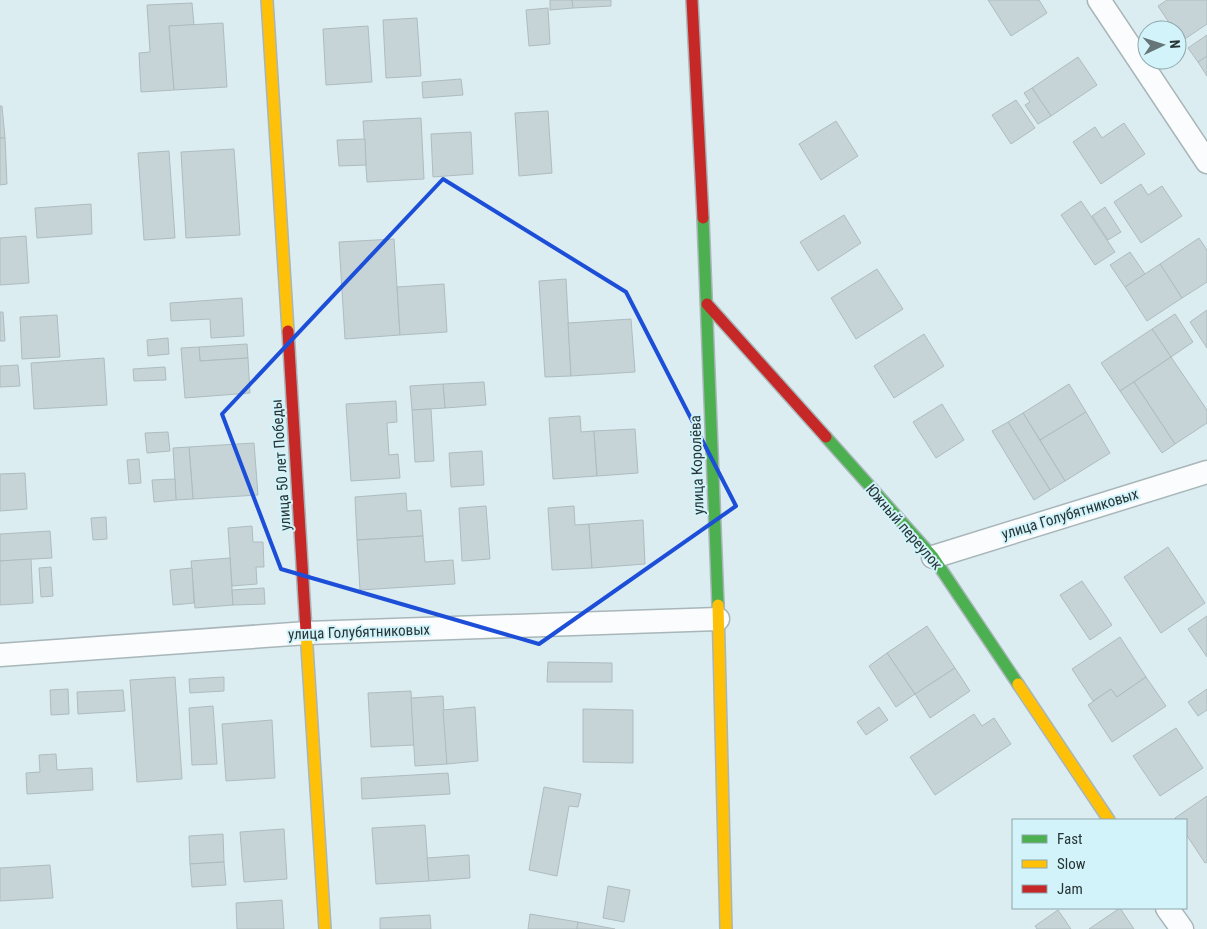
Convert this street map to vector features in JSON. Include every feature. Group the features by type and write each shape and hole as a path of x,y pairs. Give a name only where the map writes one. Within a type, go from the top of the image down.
{"street":[{"name":"улица 50 лет Победы","path":"267,0 326,929"},
{"name":"улица Королёва","path":"692,0 718,619 726,929"},
{"path":"1099,0 1207,162"},
{"name":"Южный переулок","path":"706,304 933,557 1108,819"},
{"name":"улица Голубятниковых","path":"933,557 1207,472"},
{"name":"улица Голубятниковых","path":"0,656 307,633 718,619"},
{"path":"1168,909 1182,929"}],"highlighted area":[{"path":"443,179 626,292 736,506 539,644 281,569 222,414"}],"building":[{"path":"550,0 572,0 573,8 550,10"},
{"path":"572,0 611,0 611,6 573,8"},
{"path":"988,0 1039,0 1047,13 1011,36"},
{"path":"1167,0 1207,0 1207,24 1187,38 1187,20 1167,20 1158,6"},
{"path":"192,3 194,25 169,26 174,90 141,92 139,53 150,52 147,5"},
{"path":"548,8 550,44 529,46 526,10"},
{"path":"417,18 421,76 386,78 383,20"},
{"path":"223,23 227,87 174,90 169,26"},
{"path":"368,26 372,82 326,85 323,29"},
{"path":"1207,35 1207,56 1198,62 1188,48"},
{"path":"1207,56 1207,76 1198,62"},
{"path":"1078,57 1097,85 1051,116 1032,88"},
{"path":"461,79 463,95 423,98 422,82"},
{"path":"1032,88 1051,116 1038,124 1025,105 1030,102 1024,93"},
{"path":"1016,100 1035,128 1011,144 992,115"},
{"path":"0,106 2,106 5,138 0,138"},
{"path":"548,111 552,173 519,176 515,113"},
{"path":"421,118 424,179 367,182 363,121"},
{"path":"836,121 858,156 821,180 799,144"},
{"path":"1124,123 1145,154 1101,184 1073,142 1095,127 1102,138"},
{"path":"471,132 473,174 433,177 431,134"},
{"path":"0,138 5,138 7,184 0,185"},
{"path":"365,139 366,165 339,166 337,140"},
{"path":"234,149 240,235 186,238 181,152"},
{"path":"169,151 175,238 144,240 138,153"},
{"path":"1141,184 1148,195 1162,186 1182,216 1141,243 1114,202"},
{"path":"1081,201 1115,252 1095,265 1061,215"},
{"path":"91,204 92,234 37,238 35,208"},
{"path":"1105,207 1121,232 1108,240 1092,216"},
{"path":"844,215 861,243 818,271 800,242"},
{"path":"26,236 29,283 0,285 0,238"},
{"path":"1199,238 1207,250 1207,282 1182,298 1160,264"},
{"path":"394,239 400,335 345,339 339,242"},
{"path":"1130,252 1145,274 1125,287 1110,265"},
{"path":"1160,264 1182,298 1147,321 1125,287"},
{"path":"877,269 903,309 856,339 831,298"},
{"path":"566,279 571,376 545,377 539,281"},
{"path":"444,284 447,332 400,335 397,287"},
{"path":"242,298 244,336 211,338 210,319 171,321 170,303"},
{"path":"1207,310 1207,348 1190,322"},
{"path":"0,312 3,312 5,341 0,341"},
{"path":"1175,314 1193,342 1171,357 1152,329"},
{"path":"57,315 60,357 22,359 20,317"},
{"path":"631,319 635,372 571,376 568,323"},
{"path":"1152,329 1171,357 1120,391 1101,363"},
{"path":"924,334 944,366 894,398 874,366"},
{"path":"168,338 169,354 148,356 147,340"},
{"path":"247,344 248,358 200,361 199,347"},
{"path":"199,347 200,361 248,358 250,393 185,398 181,348"},
{"path":"1171,357 1207,410 1207,423 1175,444 1134,382"},
{"path":"104,358 107,405 34,409 31,363"},
{"path":"18,365 20,386 0,387 0,366"},
{"path":"165,367 166,380 134,381 133,369"},
{"path":"484,382 486,405 445,408 443,384"},
{"path":"1134,382 1175,444 1162,453 1120,391"},
{"path":"443,384 445,408 412,410 410,386"},
{"path":"1069,384 1086,412 1040,440 1023,413"},
{"path":"396,401 397,422 387,423 389,455 398,454 400,478 351,481 346,404"},
{"path":"942,404 964,440 936,458 913,422"},
{"path":"431,409 434,461 415,462 412,410"},
{"path":"1086,412 1110,453 1065,481 1040,440"},
{"path":"1023,413 1065,481 1050,490 1008,422"},
{"path":"580,416 581,432 594,431 597,476 553,479 549,418"},
{"path":"1008,422 1050,490 1034,500 992,431"},
{"path":"635,429 638,473 597,476 594,431"},
{"path":"168,432 170,451 147,453 145,433"},
{"path":"254,443 258,495 193,499 189,447"},
{"path":"189,447 193,499 176,500 173,448"},
{"path":"482,451 484,485 451,487 449,453"},
{"path":"139,459 141,483 129,484 127,460"},
{"path":"25,473 27,509 0,511 0,474"},
{"path":"175,479 176,500 154,502 152,480"},
{"path":"406,493 407,511 421,510 423,536 357,540 355,497"},
{"path":"486,506 490,559 462,561 459,508"},
{"path":"574,506 575,525 589,524 592,568 552,570 548,508"},
{"path":"106,517 107,539 93,540 91,518"},
{"path":"643,520 645,564 592,568 589,524"},
{"path":"252,526 253,542 263,542 264,567 256,567 257,584 232,586 228,528"},
{"path":"50,531 52,558 0,561 0,534"},
{"path":"423,536 425,562 453,560 455,584 360,590 357,540"},
{"path":"1168,547 1205,603 1161,633 1124,577"},
{"path":"230,558 233,605 195,608 191,561"},
{"path":"31,559 33,603 0,605 0,561"},
{"path":"51,567 53,596 41,597 39,568"},
{"path":"192,568 194,603 173,605 170,570"},
{"path":"1082,581 1112,625 1090,640 1060,595"},
{"path":"264,588 265,604 233,605 232,590"},
{"path":"1207,616 1207,657 1188,629"},
{"path":"927,626 955,668 915,694 887,653"},
{"path":"1120,637 1146,677 1117,697 1111,689 1093,701 1072,669"},
{"path":"887,653 915,694 896,707 869,666"},
{"path":"548,662 612,663 612,682 547,682"},
{"path":"955,668 970,691 930,718 915,694"},
{"path":"175,677 182,779 137,782 130,680"},
{"path":"224,677 224,691 190,693 189,679"},
{"path":"1146,677 1166,706 1112,742 1088,705 1111,689 1117,697"},
{"path":"68,689 69,714 51,715 50,690"},
{"path":"1207,689 1207,710 1198,716 1188,702"},
{"path":"123,690 125,711 78,714 77,692"},
{"path":"411,691 414,745 371,747 368,693"},
{"path":"443,696 447,764 415,766 411,698"},
{"path":"213,706 217,764 192,765 189,708"},
{"path":"475,707 478,761 447,764 443,710"},
{"path":"879,707 888,720 866,735 857,722"},
{"path":"583,709 633,710 633,763 583,762"},
{"path":"974,714 982,726 994,718 1011,744 935,795 910,757"},
{"path":"272,720 275,778 226,781 222,724"},
{"path":"1176,728 1203,768 1160,796 1133,756"},
{"path":"56,754 57,770 92,768 93,790 27,794 26,773 40,772 39,755"},
{"path":"448,773 450,794 362,799 361,778"},
{"path":"544,787 581,794 578,807 569,806 557,876 529,870"},
{"path":"1207,796 1207,862 1205,863 1187,836 1187,819 1175,818"},
{"path":"425,825 429,881 376,884 372,828"},
{"path":"284,829 287,879 244,882 240,832"},
{"path":"223,834 224,862 190,864 189,836"},
{"path":"469,855 470,878 429,881 427,858"},
{"path":"224,862 226,885 192,887 190,864"},
{"path":"50,865 53,898 0,901 0,868"},
{"path":"608,886 630,890 624,922 603,918"},
{"path":"282,900 284,929 237,929 236,903"},
{"path":"1121,909 1134,929 1089,929"},
{"path":"1058,910 1071,929 1037,929 1035,926"},
{"path":"530,914 578,922 577,929 528,929"},
{"path":"430,915 431,929 380,929 380,918"},
{"path":"578,922 615,929 577,929"}],"traffic: fast":[{"path":"703,218 718,605"},
{"path":"826,437 933,557 1018,684"}],"traffic: slow":[{"path":"267,0 288,331"},
{"path":"718,605 726,929"},
{"path":"306,631 325,929"},
{"path":"1018,684 1108,819"}],"traffic: jam":[{"path":"692,0 703,218"},
{"path":"707,304 826,437"},
{"path":"288,331 306,631"}]}
